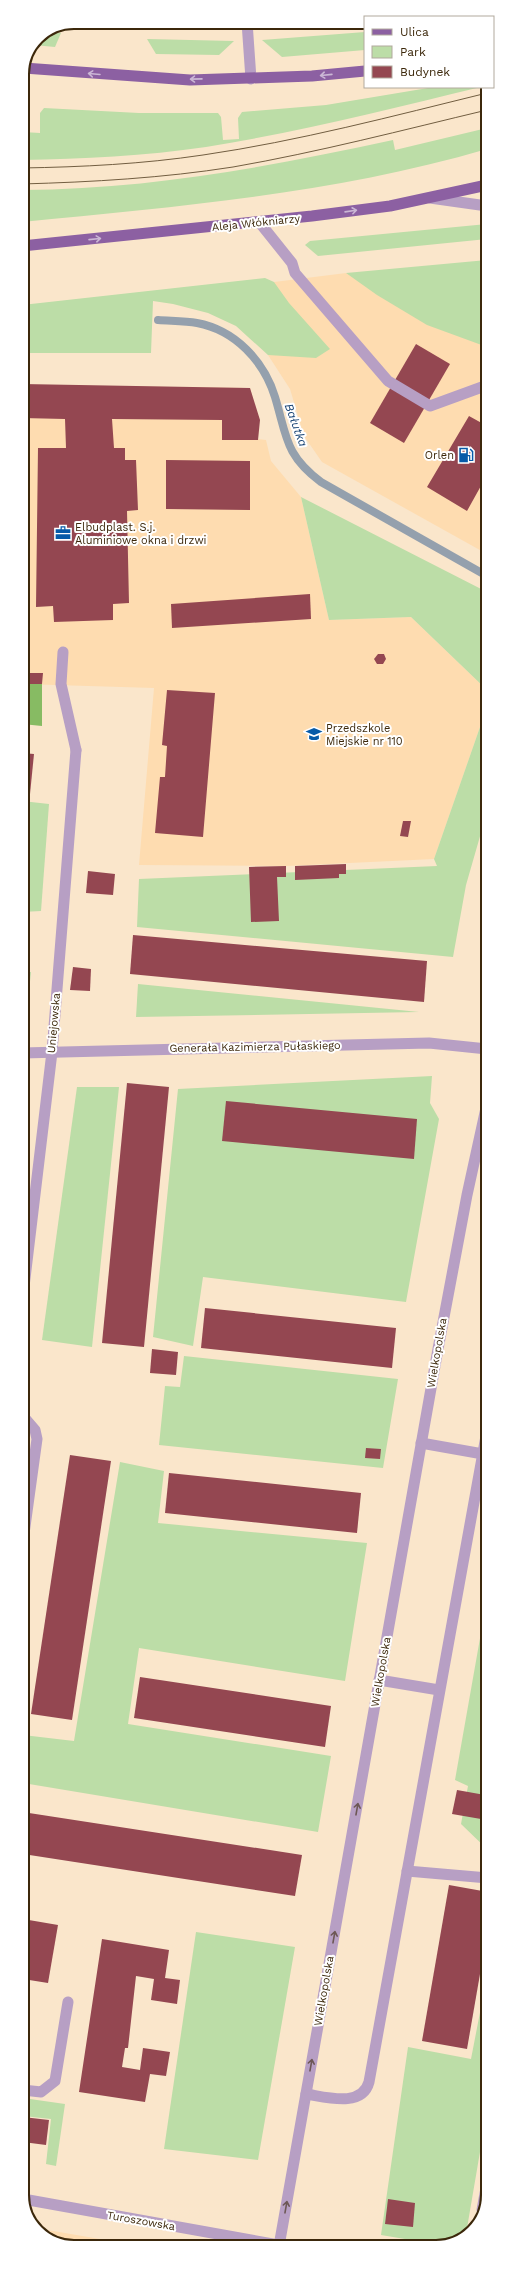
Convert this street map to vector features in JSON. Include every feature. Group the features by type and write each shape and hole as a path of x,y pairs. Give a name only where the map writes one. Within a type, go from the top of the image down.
{"main road":[{"path":"30,68 133,77 251,79 364,71"},
{"name":"Aleja Włókniarzy","path":"29,245 260,223 390,206 481,186"}],"street":[{"path":"247,29 251,79"},
{"path":"430,198 481,205"},
{"path":"260,223 292,263 295,273 388,381 430,406 481,387"},
{"name":"Uniejowska","path":"29,1245 52,1052 76,750 61,684 63,652"},
{"name":"Generała Kazimierza Pułaskiego","path":"29,1052 429,1043 481,1049"},
{"name":"Wielkopolska","path":"281,2240 421,1443 467,1195 481,1131"},
{"path":"29,1423 35,1430 37,1439 29,1497"},
{"path":"421,1443 481,1454"},
{"path":"306,2094 351,2099 361,2094 368,2086 481,1465"},
{"path":"379,1680 439,1690"},
{"path":"408,1872 481,1877"},
{"path":"29,2091 41,2092 55,2081 68,2002"},
{"name":"Turoszowska","path":"30,2200 247,2240"}],"shaded area":[{"path":"346,273 481,325 481,551 322,462 304,436 290,389 268,355 274,282"},
{"path":"29,385 250,388 259,420 258,439 266,440 271,461 301,497 329,620 411,617 481,684 481,724 434,859 286,866 139,865 154,688 29,684"},
{"path":"45,2230 105,2240 65,2239 57,2237"}],"green space":[{"path":"364,32 364,50 282,57 262,40"},
{"path":"56,33 61,33 55,47 39,46 42,42"},
{"path":"147,39 234,41 219,55 156,54"},
{"path":"428,88 477,88 379,112 206,147 160,153 29,160 29,132 40,133 40,113 44,108 139,113 218,113 221,117 223,140 239,139 238,118 242,112 326,105"},
{"path":"481,129 481,151 372,177 314,188 198,204 29,221 29,190 117,186 209,175 300,159 393,140 395,150"},
{"path":"481,225 481,240 318,256 305,245 310,241"},
{"path":"481,261 481,345 427,325 377,295 346,273"},
{"path":"265,278 274,282 289,303 330,349 316,358 268,355 236,326 208,313 173,304 153,301 151,353 29,353 29,304"},
{"path":"301,497 481,589 481,684 411,617 329,620"},
{"path":"29,683 42,684 42,726 29,725"},
{"path":"481,724 481,833 466,885 453,957 137,927 139,879 437,866 434,859"},
{"path":"29,802 49,804 41,911 29,912"},
{"path":"29,972 31,972 29,991"},
{"path":"138,984 419,1012 136,1017"},
{"path":"432,1076 430,1103 439,1119 406,1302 203,1277 193,1346 153,1337 178,1089"},
{"path":"77,1087 119,1087 92,1347 42,1340"},
{"path":"184,1356 398,1379 383,1468 159,1445 165,1386 180,1387"},
{"path":"120,1462 164,1471 158,1523 367,1543 345,1681 139,1648 128,1724 331,1756 318,1832 29,1784 29,1736 74,1741"},
{"path":"481,1633 481,1843 461,1824 468,1786 455,1780"},
{"path":"196,1932 295,1947 258,2160 164,2149"},
{"path":"481,2007 481,2146 467,2228 453,2237 436,2240 411,2240 381,2235 408,2047 471,2059"},
{"path":"29,2099 65,2104 56,2166 46,2164 51,2119 29,2117"}],"building":[{"path":"416,344 450,364 404,443 370,423"},
{"path":"29,384 250,388 260,420 258,440 222,440 222,420 112,419 114,448 125,448 125,460 136,460 138,510 127,511 129,603 113,604 113,620 54,622 53,606 36,607 38,448 66,448 65,419 29,418"},
{"name":"Orlen","path":"469,416 481,423 481,486 467,511 427,487"},
{"path":"166,460 250,461 250,510 166,509"},
{"path":"310,594 311,619 172,628 171,604"},
{"path":"378,654 384,654 386,659 383,664 377,664 374,659"},
{"path":"29,673 43,673 42,684 29,684"},
{"path":"167,690 215,693 203,837 155,833 160,777 165,777 167,746 162,745"},
{"path":"29,754 34,754 29,794"},
{"path":"403,821 411,821 408,837 400,836"},
{"path":"346,864 346,874 339,874 339,878 295,880 295,866"},
{"path":"286,866 286,877 277,877 279,921 251,922 249,867"},
{"path":"88,871 115,874 113,895 86,893"},
{"path":"133,935 427,961 424,1002 130,974"},
{"path":"73,967 91,969 90,991 70,990"},
{"path":"127,1083 169,1087 144,1347 102,1343"},
{"path":"226,1101 417,1119 414,1159 222,1141"},
{"path":"205,1308 396,1328 392,1368 201,1348"},
{"path":"152,1349 178,1352 176,1375 150,1373"},
{"path":"366,1448 381,1449 380,1459 365,1458"},
{"path":"70,1455 111,1461 72,1720 31,1714"},
{"path":"169,1473 361,1493 357,1533 165,1513"},
{"path":"140,1677 331,1706 325,1747 134,1718"},
{"path":"457,1790 481,1794 481,1819 452,1814"},
{"path":"29,1813 302,1855 295,1896 29,1855"},
{"path":"449,1885 481,1891 481,1968 467,2049 422,2041"},
{"path":"29,1920 58,1925 48,1983 29,1980"},
{"path":"102,1939 169,1950 165,1978 180,1980 177,2004 151,2000 154,1979 136,1976 128,2048 125,2048 122,2067 140,2070 143,2048 170,2052 166,2076 150,2074 145,2102 79,2092"},
{"path":"29,2118 49,2120 46,2145 29,2143"},
{"path":"388,2199 415,2203 413,2227 385,2224"}],"waterway":[{"name":"Bałutka","path":"158,320 197,323 224,332 235,340 246,349 264,371 275,397 289,444 300,463 309,472 321,482 481,573"}],"tram line":[{"path":"29,168 135,163 203,155 275,143 481,94"},
{"path":"29,184 128,179 233,167 329,148 481,111"}],"place":[{"name":"Orlen","path":"466,455"},
{"name":"Elbudplast. S.j. Aluminiowe okna i drzwi","path":"63,533"},
{"name":"Przedszkole Miejskie nr 110","path":"314,734"}]}
